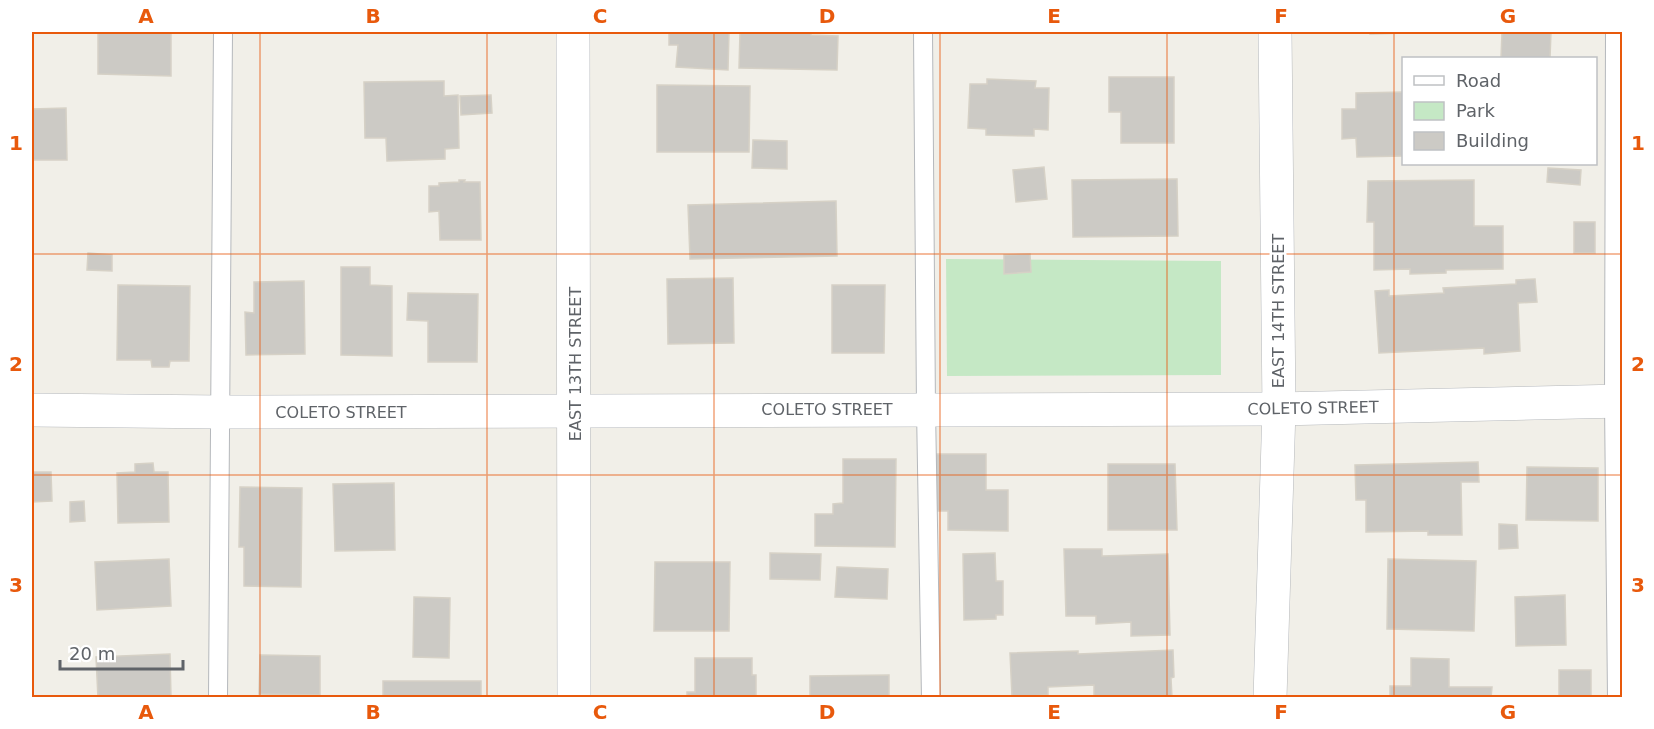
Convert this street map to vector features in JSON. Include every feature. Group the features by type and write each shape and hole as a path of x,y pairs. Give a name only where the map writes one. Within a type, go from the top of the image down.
{"street":[{"name":"EAST 13TH STREET","path":"573,32 574,698"},
{"name":"EAST 14TH STREET","path":"1270,698 1279,409 1275,32"},
{"name":"COLETO STREET","path":"32,410 221,412 1279,409 1618,402"}],"lane":[{"path":"218,698 223,32"},
{"path":"923,32 931,698"},
{"path":"1615,32 1618,402 1617,698"}],"green space":[{"path":"946,259 1221,261 1221,375 947,376"}],"building":[{"path":"98,32 171,32 171,76 98,74"},
{"path":"669,32 729,32 728,70 676,67 678,45 669,45"},
{"path":"740,32 811,32 811,35 838,36 837,70 739,68"},
{"path":"1370,32 1446,32 1370,34"},
{"path":"1502,32 1551,32 1550,57 1501,57"},
{"path":"1109,77 1174,77 1174,143 1121,143 1121,112 1109,112"},
{"path":"987,79 1036,81 1035,88 1049,88 1048,130 1034,129 1034,136 986,135 986,129 968,128 970,84 987,84"},
{"path":"444,81 444,96 458,95 459,148 445,149 445,159 387,161 386,138 365,138 364,82"},
{"path":"657,85 750,86 749,152 657,152"},
{"path":"1402,92 1402,156 1357,157 1356,138 1342,139 1342,109 1356,109 1356,93"},
{"path":"491,95 492,113 461,115 460,96"},
{"path":"66,108 67,160 32,160 32,109"},
{"path":"753,140 787,141 787,169 752,168"},
{"path":"1044,167 1047,199 1016,202 1013,170"},
{"path":"1548,168 1581,170 1580,185 1547,182"},
{"path":"1177,179 1178,236 1073,237 1072,180"},
{"path":"459,180 480,182 481,240 440,240 439,211 429,212 429,186 459,182"},
{"path":"1474,180 1474,226 1503,226 1503,269 1446,270 1446,273 1410,274 1410,269 1374,270 1374,222 1367,222 1368,181"},
{"path":"836,201 837,256 690,259 688,205"},
{"path":"1574,222 1595,222 1595,253 1574,253"},
{"path":"88,253 112,255 112,271 87,270"},
{"path":"1030,254 1031,272 1004,274 1004,255"},
{"path":"341,267 370,267 370,285 392,286 392,356 341,355"},
{"path":"733,278 734,343 668,344 667,279"},
{"path":"1535,279 1537,302 1518,303 1520,351 1484,354 1484,348 1379,353 1375,291 1389,290 1389,296 1444,293 1443,288 1516,284 1516,280"},
{"path":"304,281 305,354 246,355 245,312 254,313 254,282"},
{"path":"118,285 190,286 189,361 170,361 169,367 152,367 151,360 117,360"},
{"path":"832,285 885,285 884,353 832,353"},
{"path":"408,293 478,294 477,362 428,362 428,321 407,320"},
{"path":"934,454 986,454 986,490 1008,490 1008,531 948,530 948,511 934,511"},
{"path":"843,459 896,459 895,547 815,546 815,514 833,514 833,504 843,503"},
{"path":"1478,462 1479,482 1461,482 1462,535 1428,535 1428,531 1366,532 1366,500 1356,500 1355,465"},
{"path":"153,463 154,472 168,472 169,522 118,523 117,473 135,472 135,464"},
{"path":"1108,464 1175,464 1177,530 1108,530"},
{"path":"1527,467 1598,468 1598,521 1526,520"},
{"path":"32,472 51,472 52,501 32,502"},
{"path":"394,483 395,550 335,551 333,484"},
{"path":"240,487 302,488 301,587 244,586 244,547 239,547"},
{"path":"84,501 85,521 70,522 70,502"},
{"path":"1499,524 1517,525 1518,548 1499,549"},
{"path":"1064,549 1102,549 1102,556 1168,554 1170,635 1131,636 1131,622 1096,624 1096,616 1066,616"},
{"path":"770,553 821,554 820,580 770,579"},
{"path":"995,553 996,581 1003,581 1003,615 996,615 996,619 964,620 963,554"},
{"path":"169,559 171,606 97,610 95,562"},
{"path":"1388,559 1476,561 1474,631 1387,629"},
{"path":"655,562 730,562 729,631 654,631"},
{"path":"837,567 888,569 887,599 835,597"},
{"path":"1565,595 1566,645 1516,646 1515,597"},
{"path":"414,597 450,598 449,658 413,657"},
{"path":"1173,650 1172,698 1085,698 1094,696 1094,685 1048,687 1048,695 1012,697 1010,653 1078,651 1078,654"},
{"path":"170,654 171,698 98,698 96,657"},
{"path":"260,655 320,656 320,695 259,694"},
{"path":"695,658 752,658 752,675 756,675 756,698 687,698 687,692 695,692"},
{"path":"1411,658 1449,659 1449,687 1492,687 1491,698 1390,698 1390,686 1411,686"},
{"path":"1559,670 1591,670 1591,697 1559,697"},
{"path":"889,675 889,698 810,698 810,676"},
{"path":"383,681 481,681 481,698 383,698"}]}
